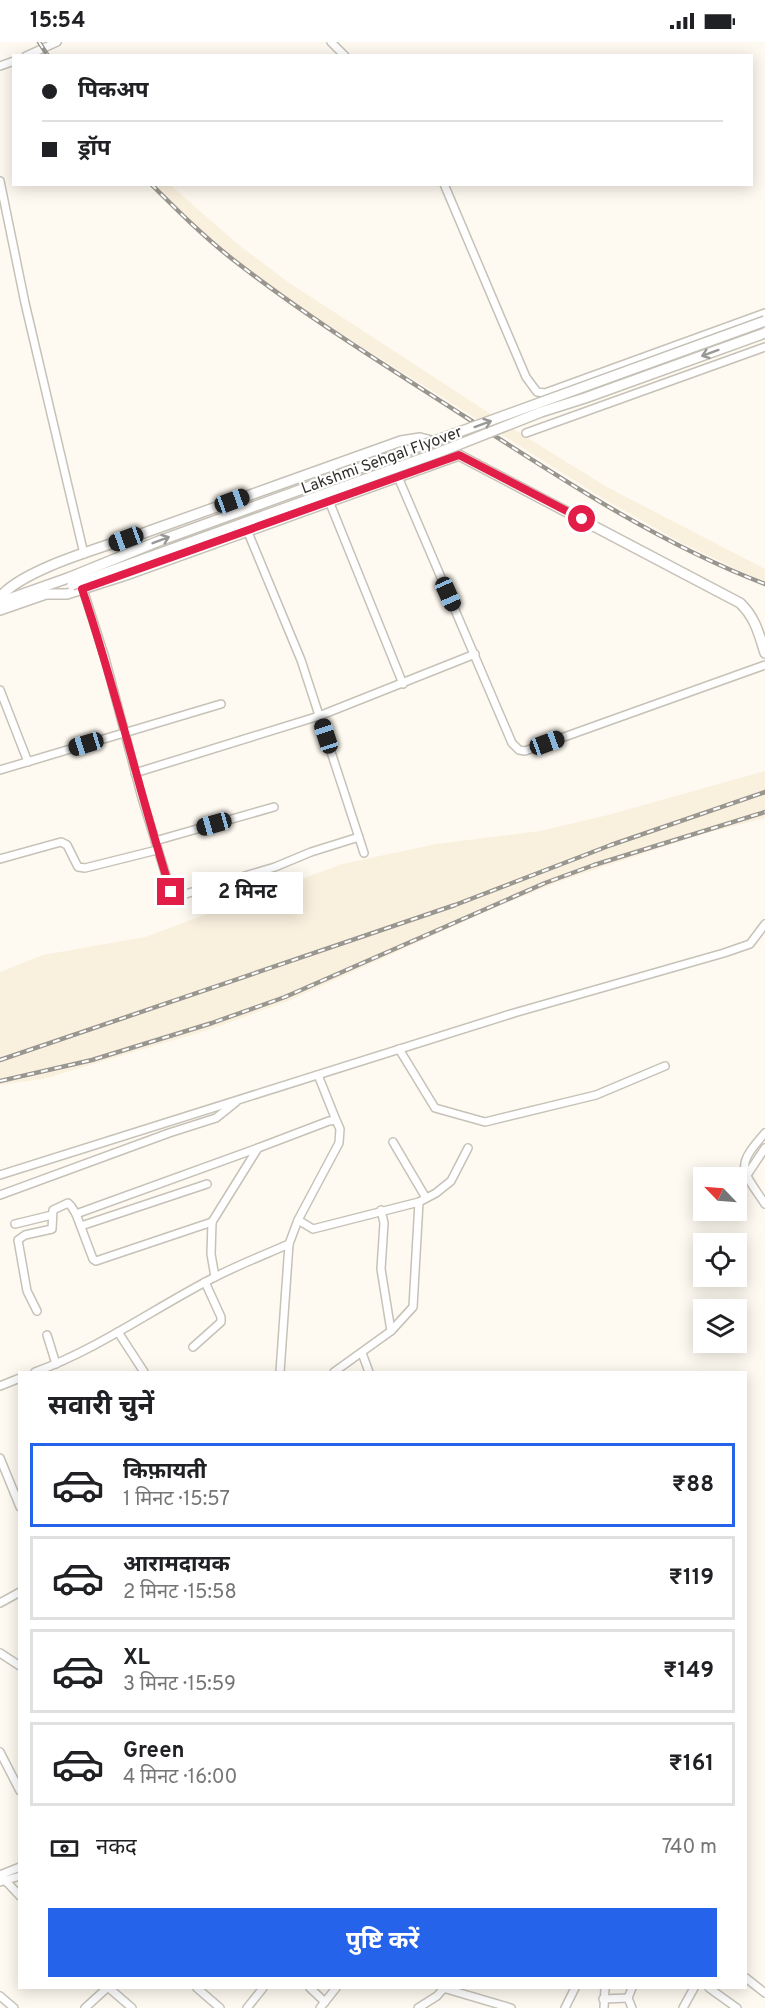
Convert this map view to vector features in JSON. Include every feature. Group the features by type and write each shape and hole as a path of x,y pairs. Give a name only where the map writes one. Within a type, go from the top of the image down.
{"main road":[{"name":"Lakshmi Sehgal Flyover","path":"46,594 159,541 765,321"},
{"name":"Lakshmi Sehgal Flyover","path":"0,602 70,582 440,452 541,412 765,333"},
{"path":"0,597 7,588 26,577 84,554 401,441 420,438 432,441 740,603 748,611 756,626 765,653"},
{"path":"0,610 46,594 67,594 126,575 459,455"}],"street":[{"path":"30,54 57,42"},
{"path":"331,42 343,54"},
{"path":"0,181 25,303 84,554"},
{"path":"445,186 528,380 537,392 545,393 765,313"},
{"path":"526,433 765,347"},
{"path":"398,477 512,743 519,750 525,751 765,665"},
{"path":"329,501 403,684"},
{"path":"247,530 301,660 364,853"},
{"path":"82,589 105,658 135,773 171,892 179,896 275,867 359,837"},
{"path":"135,773 319,716 475,654"},
{"path":"0,690 28,762"},
{"path":"0,770 222,704"},
{"path":"155,841 274,807"},
{"path":"0,859 61,842 67,845 78,867 85,868 157,850"},
{"path":"0,1175 514,1013 750,944 765,924"},
{"path":"399,1049 435,1108 480,1122 596,1095 664,1066"},
{"path":"280,1371 289,1244 298,1220 339,1143 340,1129 318,1075"},
{"path":"0,1195 216,1118 239,1100"},
{"path":"75,1214 336,1120"},
{"path":"744,1167 746,1157 765,1133"},
{"path":"335,1371 391,1331 414,1304 423,1200 393,1142"},
{"path":"215,1277 211,1254 212,1222 258,1148"},
{"path":"298,1220 314,1229 423,1200 441,1190 451,1181 468,1148"},
{"path":"765,1149 747,1175 765,1204"},
{"path":"81,1226 207,1184"},
{"path":"36,1311 27,1291 18,1240 25,1235 52,1229 54,1227 53,1210 68,1203 81,1226 93,1259 100,1261 212,1222"},
{"path":"381,1210 384,1223 381,1269 391,1331"},
{"path":"15,1224 52,1215"},
{"path":"38,1371 118,1332 215,1277 289,1244"},
{"path":"193,1347 221,1322 206,1282"},
{"path":"118,1332 143,1371"},
{"path":"47,1335 56,1364"},
{"path":"362,1353 369,1371"},
{"path":"0,1386 18,1379"},
{"path":"0,1458 18,1503"},
{"path":"11,1490 18,1488"},
{"path":"0,1604 18,1593"},
{"path":"0,1653 18,1665"},
{"path":"0,1752 18,1787"},
{"path":"2,1878 18,1869"},
{"path":"2,1878 18,1876"},
{"path":"2,1878 18,1894"},
{"path":"747,1979 765,1993"},
{"path":"85,2008 107,1989"},
{"path":"109,1989 132,2008"},
{"path":"198,1989 220,2008"},
{"path":"247,2008 262,1989"},
{"path":"311,1989 322,2005 335,1989"},
{"path":"418,2008 437,1996 443,1989"},
{"path":"447,1989 511,2008"},
{"path":"565,2008 574,1989"},
{"path":"604,2008 605,1989"},
{"path":"632,1989 628,1998 632,2008"},
{"path":"683,2008 693,1989"},
{"path":"710,1989 737,2008"},
{"path":"0,1996 14,2008"},
{"path":"603,1999 628,1998"}],"shaded area":[{"path":"152,186 171,186 239,245 288,282 526,437 607,487 765,569 765,583 678,541 602,498 308,313 232,259 203,235"},
{"path":"765,771 765,818 703,834 563,880 496,907 286,1002 208,1030 43,1079 0,1085 0,972 43,955 145,937 342,864 436,844 540,831 608,815"}],"railway":[{"path":"39,42 47,54"},
{"path":"153,186 231,258 316,320 375,359 610,508 686,549 765,584"},
{"path":"0,1060 455,905 611,845 765,792"},
{"path":"0,1081 92,1060 212,1023 285,997 545,883 594,865 765,812"}],"route":[{"path":"171,892 142,798 105,658 82,589 459,455 582,519"}]}
